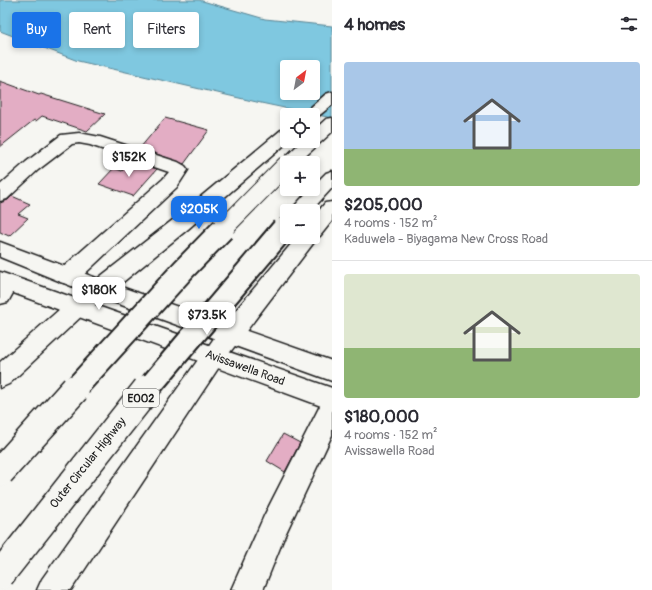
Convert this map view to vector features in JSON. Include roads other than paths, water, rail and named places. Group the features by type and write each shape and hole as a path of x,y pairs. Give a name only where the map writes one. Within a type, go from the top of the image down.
{"main road":[{"path":"319,108 332,97"},
{"path":"320,133 332,123"},
{"path":"0,195 32,166 67,139 79,138 94,141 172,166 179,170 170,183 68,276"},
{"path":"0,377 99,288 181,224 280,140"},
{"path":"296,156 304,148"},
{"path":"0,472 179,274 280,172"},
{"path":"307,204 332,177"},
{"path":"320,223 332,208"},
{"name":"Outer Circular Highway","path":"0,575 148,389 280,233"},
{"path":"53,590 229,335 302,244"},
{"path":"0,249 99,288 332,371"},
{"name":"Avissawella Road","path":"2,287 77,307 332,399"},
{"path":"247,590 274,526 332,408"}],"water":[{"path":"0,0 199,0 265,19 332,26 332,118 320,115 320,108 285,108 261,103 78,61 44,48 61,48 61,12 12,12 12,36 0,31"}]}
